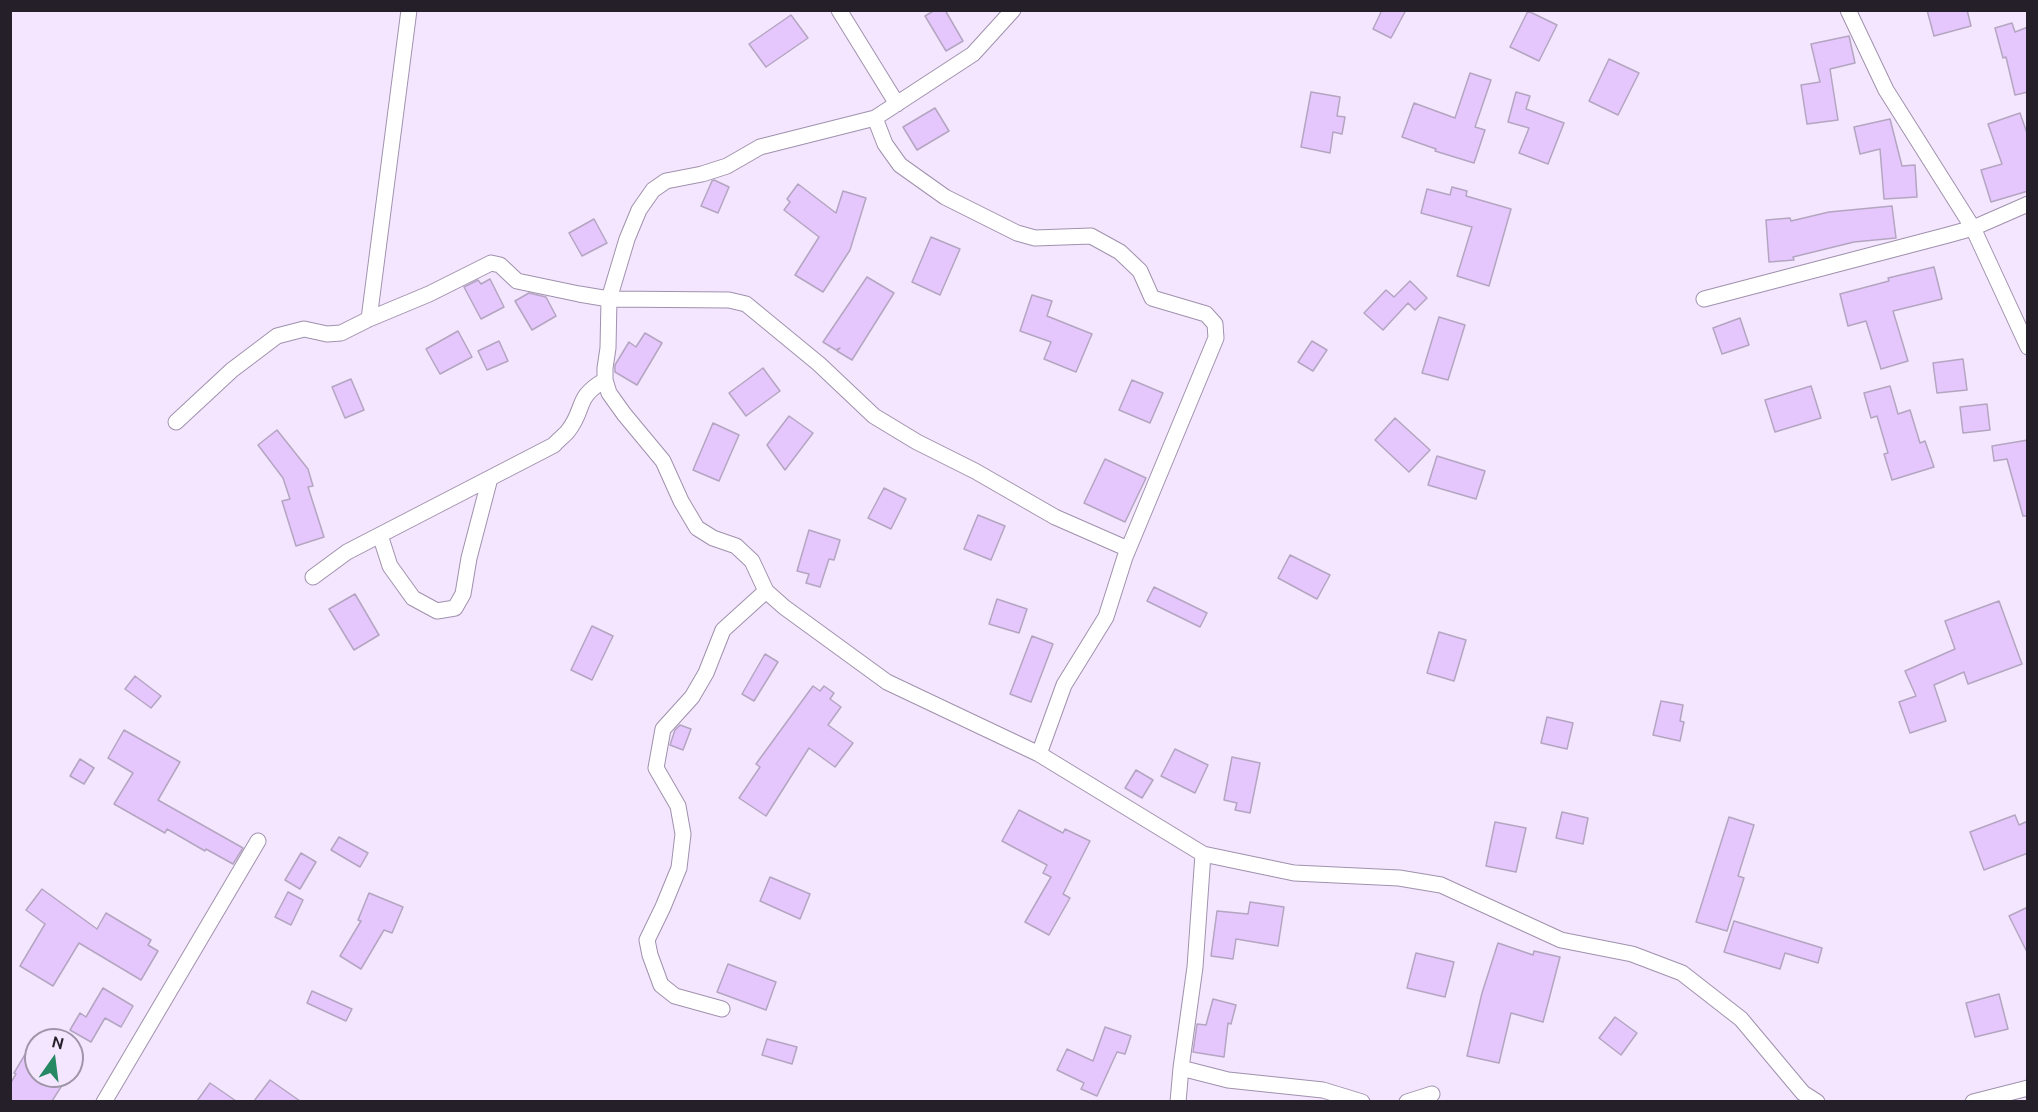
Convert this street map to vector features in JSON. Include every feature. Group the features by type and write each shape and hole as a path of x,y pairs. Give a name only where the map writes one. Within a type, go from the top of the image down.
{"street":[{"path":"369,319 409,10"},
{"path":"839,10 897,104"},
{"path":"1013,10 973,54 875,118 760,147 727,166 666,181 653,190 639,210 627,239 609,299 609,348 605,380 609,393 624,414 663,461 681,501 697,528 713,538 736,546 752,561 766,591 784,607 887,682 1039,754 1203,854 1294,873 1399,878 1441,885 1561,940 1632,954 1682,973 1741,1019 1802,1097 1817,1101"},
{"path":"1848,10 1886,90 1973,228 2028,348"},
{"path":"875,118 885,144 900,165 945,197 1017,233 1035,238 1090,236 1127,258 1140,271 1152,298 1206,314 1215,324 1216,338 1128,549 1106,617 1064,685 1039,754"},
{"path":"1704,299 1973,228 2028,204"},
{"path":"176,422 232,370 277,336 304,329 327,334 341,333 429,294 491,263 500,265 517,281 609,299 729,300 746,304 819,364 874,416 1055,517 1128,549"},
{"path":"313,577 347,552 554,445 568,430 577,414 581,400 592,388 605,380"},
{"path":"380,535 390,566 413,598 437,611 456,608 464,594 469,558 490,478"},
{"path":"722,1009 675,996 661,985 650,955 647,940 679,868 683,834 678,806 656,768 663,729 692,696 706,673 723,630 766,591"},
{"path":"105,1101 258,841"},
{"path":"1178,1101 1180,1068 1195,967 1203,854"},
{"path":"1180,1068 1228,1080 1323,1090 1362,1101"},
{"path":"1973,1101 2028,1088"},
{"path":"1407,1101 1432,1094"}],"building":[{"path":"935,10 945,10 963,41 946,51 925,16"},
{"path":"1382,10 1406,10 1391,38 1373,29"},
{"path":"1927,10 1967,10 1971,26 1934,36"},
{"path":"1528,11 1557,25 1539,61 1510,47"},
{"path":"791,15 808,38 766,67 749,44"},
{"path":"2012,23 2015,32 2028,27 2028,92 2015,95 2006,57 2003,58 1995,28"},
{"path":"1849,36 1855,63 1830,69 1838,120 1807,124 1801,85 1820,82 1811,44"},
{"path":"1609,59 1639,73 1618,115 1589,101"},
{"path":"1470,73 1491,80 1475,127 1485,130 1474,163 1435,151 1436,149 1402,137 1414,103 1455,118"},
{"path":"1311,92 1340,97 1337,116 1345,117 1342,134 1333,132 1330,153 1301,147"},
{"path":"1516,92 1530,96 1526,109 1564,123 1548,164 1519,153 1529,128 1508,122"},
{"path":"935,108 949,131 917,150 903,127"},
{"path":"2020,113 2028,136 2028,191 1991,202 1981,170 2002,164 1988,124"},
{"path":"1890,119 1902,166 1915,165 1917,197 1884,199 1880,149 1860,154 1854,127"},
{"path":"714,180 729,187 718,213 701,206"},
{"path":"798,184 836,213 843,191 866,198 850,250 823,292 795,275 819,237 784,210 790,202 787,199"},
{"path":"1452,187 1467,191 1466,196 1511,209 1489,286 1457,276 1472,227 1421,213 1427,189 1450,195"},
{"path":"1892,206 1896,238 1854,242 1793,257 1794,260 1769,262 1766,220 1790,218 1791,221 1829,212"},
{"path":"594,219 607,243 582,256 569,233"},
{"path":"931,237 960,249 940,295 912,282"},
{"path":"1934,267 1942,299 1893,311 1908,361 1881,369 1866,321 1848,326 1840,294 1889,281 1888,278"},
{"path":"867,277 894,293 852,360 837,351 840,348 836,350 823,342"},
{"path":"490,279 504,307 481,319 464,287 478,280 481,284"},
{"path":"1410,281 1427,298 1415,310 1408,303 1383,330 1364,313 1386,290 1394,297"},
{"path":"529,293 546,297 556,316 532,330 515,301"},
{"path":"1032,295 1052,301 1047,316 1092,334 1076,372 1044,359 1051,342 1020,331"},
{"path":"1439,317 1465,325 1448,380 1422,373"},
{"path":"1740,318 1749,345 1722,354 1713,328"},
{"path":"458,331 472,357 440,374 426,349"},
{"path":"645,333 662,343 637,385 615,372 615,365 629,342 636,347"},
{"path":"499,341 508,361 487,370 478,351"},
{"path":"1312,341 1327,350 1313,371 1298,362"},
{"path":"1963,359 1967,390 1937,393 1933,363"},
{"path":"763,368 780,391 746,416 729,393"},
{"path":"351,379 364,410 345,418 332,387"},
{"path":"1132,380 1163,393 1150,423 1119,410"},
{"path":"1811,386 1821,418 1775,432 1765,400"},
{"path":"1890,386 1898,414 1910,410 1920,443 1925,441 1934,467 1892,480 1884,454 1888,453 1877,416 1871,418 1864,393"},
{"path":"1987,404 1990,430 1963,433 1960,407"},
{"path":"789,416 813,433 785,470 767,445"},
{"path":"1395,418 1430,450 1409,472 1375,440"},
{"path":"713,423 739,435 719,481 693,470"},
{"path":"277,430 308,469 313,486 308,487 324,537 296,546 282,501 290,499 283,478 258,445"},
{"path":"2028,440 2028,516 2023,516 2007,459 1994,461 1992,446"},
{"path":"1437,456 1485,471 1476,499 1428,485"},
{"path":"1105,459 1146,478 1125,522 1084,503"},
{"path":"884,488 906,499 891,529 868,518"},
{"path":"978,515 1005,526 991,560 964,549"},
{"path":"809,530 840,540 834,560 829,559 820,587 806,583 809,574 797,571"},
{"path":"1290,555 1330,575 1317,599 1278,578"},
{"path":"1154,587 1207,613 1200,627 1147,601"},
{"path":"355,594 379,635 354,650 329,609"},
{"path":"997,599 1027,609 1019,633 989,624"},
{"path":"1999,601 2022,664 1968,684 1964,672 1934,685 1946,721 1910,733 1899,702 1916,696 1905,671 1955,649 1945,621"},
{"path":"592,626 613,636 592,680 571,670"},
{"path":"1439,632 1466,640 1454,681 1427,673"},
{"path":"1032,636 1053,644 1031,702 1010,694"},
{"path":"765,654 778,662 754,701 742,694"},
{"path":"135,676 161,696 151,708 125,689"},
{"path":"813,686 820,691 824,686 834,693 830,699 841,707 828,725 853,743 835,767 809,748 766,816 739,798 760,767 756,764"},
{"path":"1661,701 1683,705 1680,721 1684,722 1680,741 1653,735"},
{"path":"1547,717 1573,723 1567,749 1541,743"},
{"path":"680,725 691,729 683,750 670,745 675,730"},
{"path":"124,730 180,762 158,800 243,848 233,864 167,829 165,833 114,804 133,773 108,758"},
{"path":"1175,749 1208,765 1195,793 1161,776"},
{"path":"1232,757 1260,763 1250,813 1235,810 1237,803 1224,800"},
{"path":"80,759 94,768 84,784 70,776"},
{"path":"1136,770 1153,780 1142,798 1125,788"},
{"path":"1019,810 1063,833 1065,829 1090,841 1063,894 1070,898 1049,935 1025,922 1051,877 1043,873 1047,865 1002,841"},
{"path":"1562,812 1588,818 1583,844 1556,838"},
{"path":"2015,815 2019,825 2028,821 2028,853 1984,870 1970,832"},
{"path":"1729,817 1754,825 1738,876 1744,878 1727,931 1696,922"},
{"path":"1495,822 1526,828 1516,872 1486,866"},
{"path":"339,837 368,853 360,867 331,850"},
{"path":"301,853 316,862 300,889 285,880"},
{"path":"770,877 810,894 800,919 760,901"},
{"path":"42,889 97,929 106,913 151,940 148,945 158,951 141,980 79,943 53,986 20,966 45,924 26,910"},
{"path":"288,892 303,900 291,925 275,917"},
{"path":"369,893 403,907 392,933 384,930 361,969 340,956 361,921 358,920"},
{"path":"1250,902 1284,907 1278,946 1236,939 1233,959 1211,956 1217,911 1248,914"},
{"path":"2028,907 2028,954 2009,916"},
{"path":"1734,921 1822,948 1818,963 1785,953 1780,969 1724,952"},
{"path":"1498,943 1533,955 1534,951 1560,957 1543,1022 1511,1013 1499,1063 1467,1056 1482,993"},
{"path":"1416,953 1454,962 1445,997 1407,988"},
{"path":"728,964 776,982 766,1010 717,992"},
{"path":"103,988 133,1006 121,1027 105,1018 91,1042 84,1038 84,1028 71,1028 80,1013 86,1017"},
{"path":"312,991 352,1009 346,1021 307,1003"},
{"path":"1999,994 2008,1029 1975,1037 1966,1003"},
{"path":"1213,999 1236,1005 1231,1024 1228,1023 1224,1057 1193,1052 1197,1024 1206,1025"},
{"path":"1615,1017 1637,1033 1621,1055 1599,1038"},
{"path":"1105,1027 1131,1036 1125,1054 1117,1052 1097,1096 1081,1089 1084,1083 1057,1070 1067,1049 1093,1061"},
{"path":"767,1039 797,1047 792,1064 762,1055"},
{"path":"24,1056 24,1088 60,1088 52,1101 10,1101 10,1084 16,1074 14,1073"},
{"path":"270,1080 300,1101 254,1101"},
{"path":"210,1083 236,1101 197,1101"}]}
